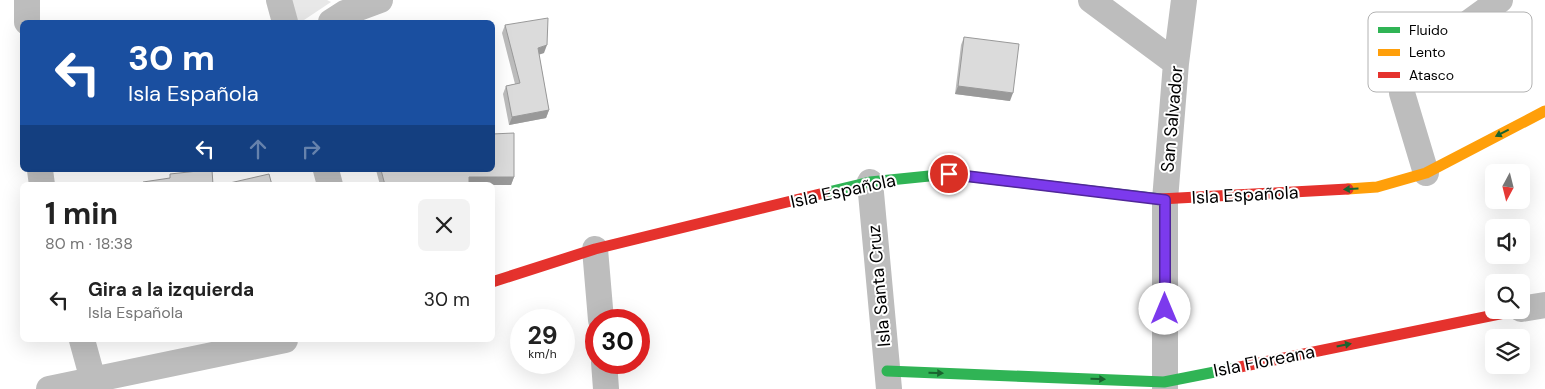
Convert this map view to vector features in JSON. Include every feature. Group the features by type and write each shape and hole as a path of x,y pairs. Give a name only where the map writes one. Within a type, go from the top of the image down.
{"street":[{"path":"27,0 27,20"},
{"path":"279,0 284,20"},
{"path":"334,20 345,13 380,0"},
{"path":"1092,0 1176,63"},
{"name":"San Salvador","path":"1165,385 1165,200 1176,63 1184,0"},
{"path":"1483,12 1500,0"},
{"path":"1402,92 1426,173"},
{"name":"Isla Española","path":"495,281 595,249 870,182 949,174 1165,200 1376,187 1426,173 1545,111"},
{"name":"Isla Santa Cruz","path":"870,182 888,380"},
{"path":"595,249 600,309"},
{"name":"Isla Floreana","path":"1530,308 1545,305"},
{"name":"Isla Floreana","path":"888,380 1165,385 1485,317"},
{"path":"83,342 93,380"},
{"path":"50,389 275,342"},
{"path":"605,374 606,389"}],"shaded area":[{"path":"289,0 327,0 331,2 304,20 294,20"}],"building":[{"path":"548,18 547,45 538,48 549,110 512,117 506,86 520,83 505,25"},
{"path":"964,37 1019,44 1013,93 958,86"},
{"path":"514,133 514,177 469,177 469,182 384,182 382,172 495,172 495,134"},
{"path":"212,172 213,182 143,182 170,178 170,174"},
{"path":"269,174 271,182 234,182"}],"traffic: fast":[{"path":"824,193 870,182 949,174 1160,199"},
{"path":"887,371 1164,382 1235,368"}],"traffic: slow":[{"path":"1348,189 1377,187 1426,173 1545,111"}],"traffic: jam":[{"path":"1160,199 1348,189"},
{"path":"495,281 595,249 824,193"},
{"path":"1235,368 1485,317"}],"route":[{"path":"949,174 1165,200 1165,309"}]}
